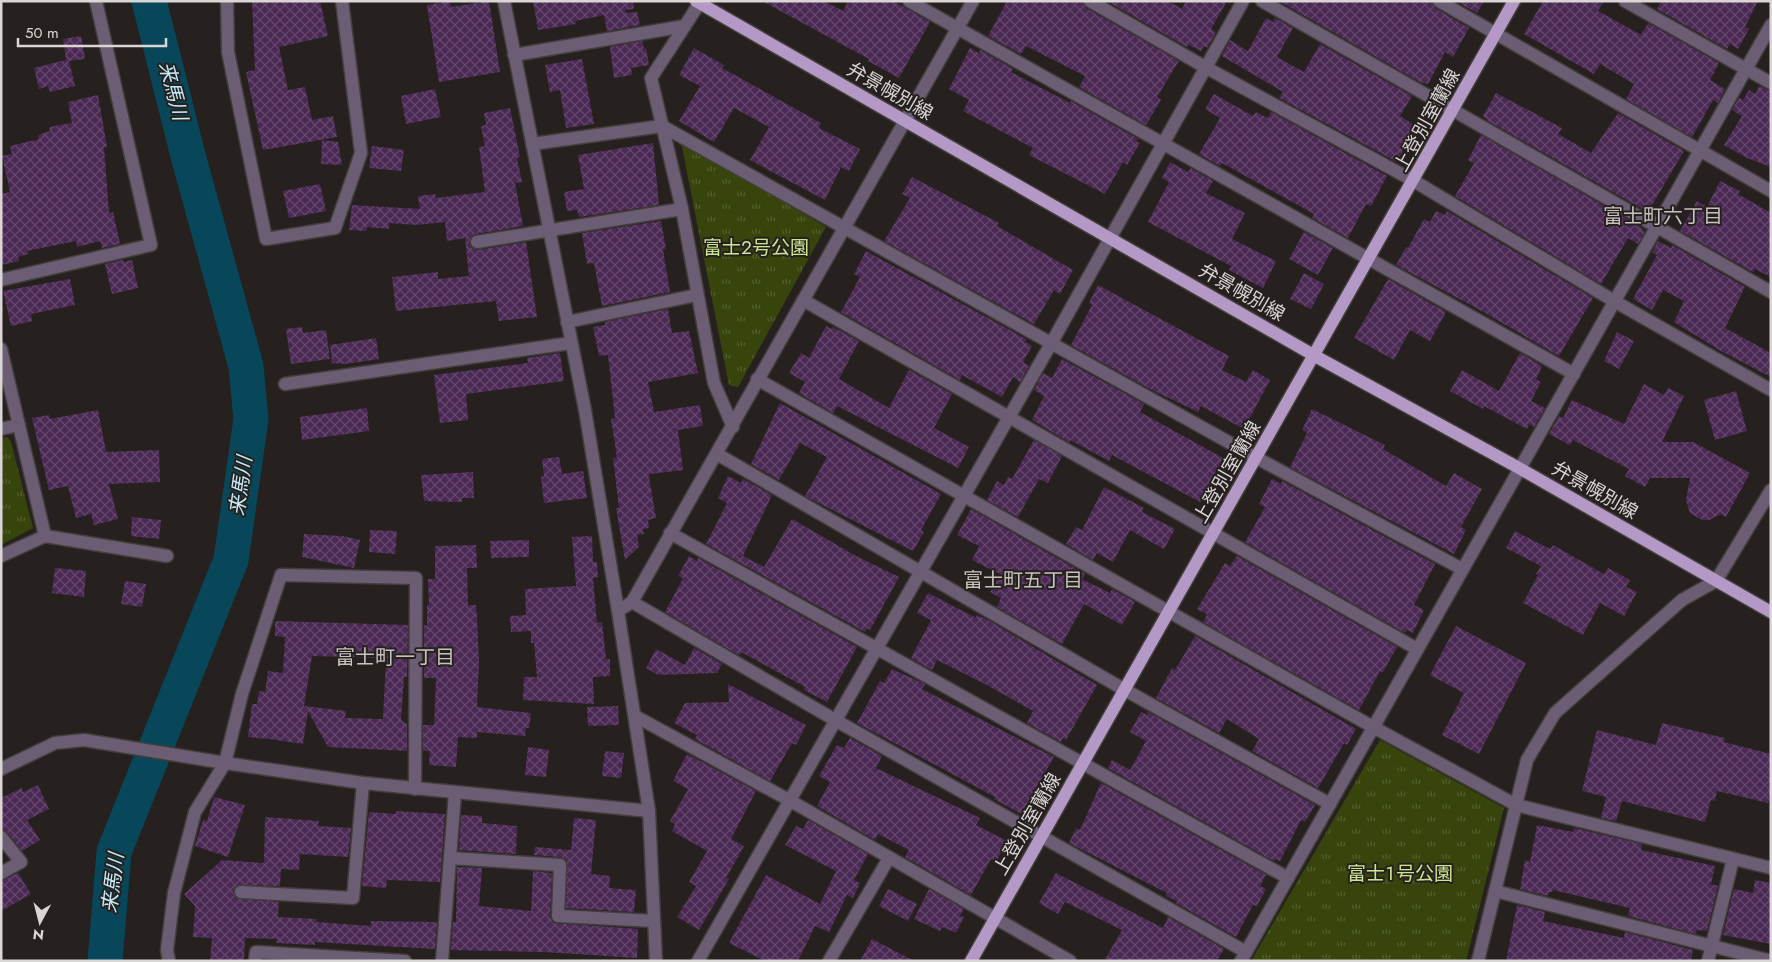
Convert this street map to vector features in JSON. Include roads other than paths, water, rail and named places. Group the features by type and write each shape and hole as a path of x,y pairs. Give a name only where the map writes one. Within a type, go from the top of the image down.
{"main road":[{"name":"上登別室蘭線","path":"971,961 1414,181 1514,1"},
{"name":"弁景幌別線","path":"699,2 1315,356 1519,468 1771,612"}],"street":[{"path":"1,280 151,245 96,1"},
{"path":"227,1 228,52 266,239 335,228 361,153 342,1"},
{"path":"504,1 585,410 635,716 649,811 656,961"},
{"path":"909,1 1574,374"},
{"path":"618,611 632,602 973,1"},
{"path":"1090,1 1205,67 1414,181 1614,300 1771,390"},
{"path":"698,961 1052,342 1243,1"},
{"path":"1262,1 1771,292"},
{"path":"1439,1 1771,191"},
{"path":"1625,1 1771,83"},
{"path":"699,2 651,78 682,209 714,383 732,427"},
{"path":"632,602 835,720 1042,836 1244,957 1771,25"},
{"path":"514,55 685,26"},
{"path":"532,144 662,126 1257,458 1462,569"},
{"path":"477,242 682,209"},
{"path":"567,322 697,295"},
{"path":"803,300 1417,649"},
{"path":"285,384 571,343"},
{"path":"1,349 45,536"},
{"path":"757,379 1169,610 1373,727 1516,805 1771,868"},
{"path":"1,429 19,425"},
{"path":"717,454 1125,690 1330,804"},
{"path":"1478,961 1527,760 1555,713 1682,600 1716,581 1771,490"},
{"path":"670,533 876,650 1288,878"},
{"path":"1,556 45,536 167,556"},
{"path":"169,961 167,950 174,893 195,812 225,763 242,694 281,575 416,578 414,789"},
{"path":"635,716 789,800 1070,961"},
{"path":"1,769 55,742 84,740 362,783 649,811"},
{"path":"241,892 352,898 362,783"},
{"path":"442,961 455,793"},
{"path":"1,837 21,862 1,873"},
{"path":"450,858 560,865 558,916 654,922"},
{"path":"829,961 889,858"},
{"path":"1708,961 1732,859"},
{"path":"1495,891 1771,960"},
{"path":"255,961 256,952 309,958 406,961"}],"waterway":[{"name":"来馬川","path":"105,961 114,852 231,560 251,419 246,366 190,163 149,1"}],"district":[{"name":"富士町六丁目","path":"1663,216"},
{"name":"富士町五丁目","path":"1023,580"},
{"name":"富士町一丁目","path":"395,657"}],"park label":[{"name":"富士2号公園","path":"756,247"},
{"name":"富士１号公園","path":"1400,873"}]}
